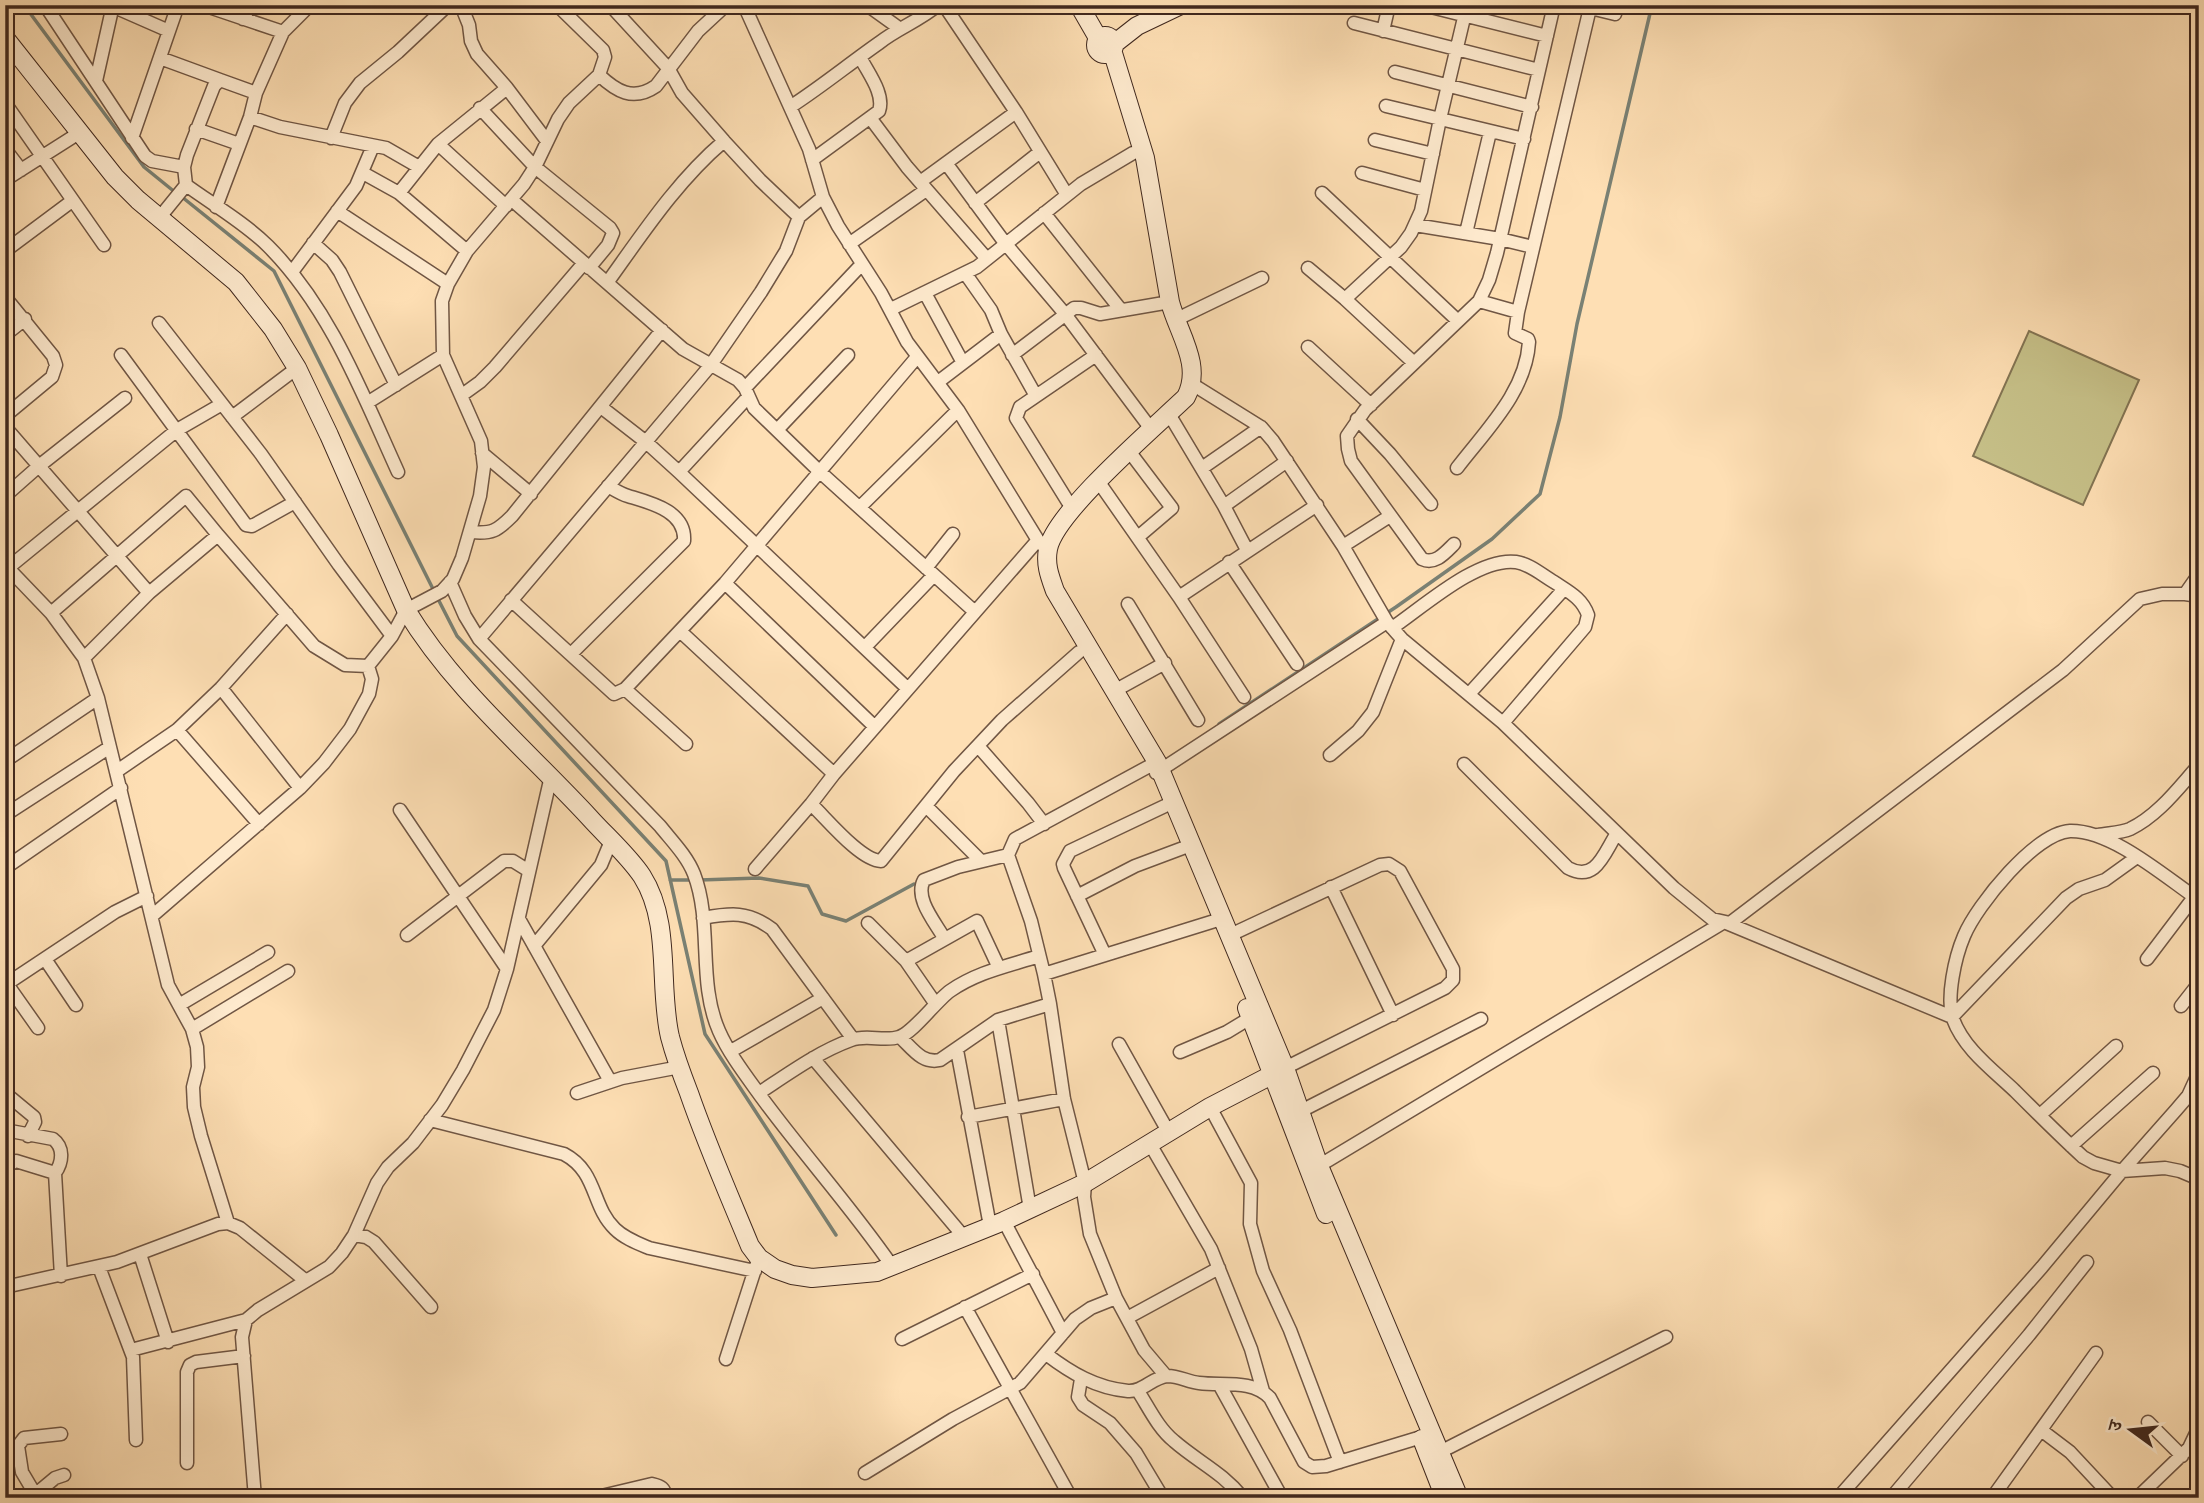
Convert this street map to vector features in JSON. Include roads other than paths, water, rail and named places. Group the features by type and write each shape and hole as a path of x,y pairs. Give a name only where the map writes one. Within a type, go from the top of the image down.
{"street":[{"path":"45,5 145,156 152,161 184,167"},
{"path":"132,138 178,5"},
{"path":"203,5 283,32"},
{"path":"243,19 251,5"},
{"path":"216,207 250,117 256,93 283,32 310,5"},
{"path":"331,138 345,103 360,83 448,5"},
{"path":"461,5 477,54 547,141"},
{"path":"368,666 392,636 409,608 446,587 463,558 471,533 484,467 481,441 443,355 442,301 448,284 467,251 509,203 535,167 569,103 599,75 605,57 603,50 557,5"},
{"path":"610,5 668,68 682,93 724,141 799,217"},
{"path":"599,75 614,89 647,92 656,86 698,32 726,5"},
{"path":"744,5 812,160 823,197 917,357 958,410 1041,544 1055,592 1116,690 1155,769 1279,1072 1314,1169 1427,1436 1446,1498"},
{"path":"790,107 822,87 899,28 917,22 938,5"},
{"path":"944,5 1016,112 1067,195"},
{"path":"755,869 975,612 1041,544 1051,540 1060,525 1098,481 1186,397 1192,384 1189,350 1165,302 1145,158 1107,47 1079,5"},
{"path":"1107,47 1153,11 1181,5"},
{"path":"1383,31 1389,5"},
{"path":"1423,5 1466,10 1547,36"},
{"path":"1454,544 1435,561 1427,562 1422,559 1351,461 1348,436 1357,419 1479,301 1489,280 1500,239 1554,5"},
{"path":"96,81 112,6 169,31"},
{"path":"875,7 899,28"},
{"path":"1457,468 1523,376 1529,342 1515,333 1518,312 1584,7 1615,14"},
{"path":"1345,299 1401,247 1422,211 1466,10"},
{"path":"1354,23 1539,70"},
{"path":"5,38 115,177 138,200 163,213 236,282 273,329 297,368 427,644 457,680 551,776 642,877 656,909 661,936 670,1037 709,1147 757,1264 726,1359"},
{"path":"1107,47 1179,362 1182,389 1178,397 1124,444 1048,525 1037,565 1054,608 1079,652 1155,769 1167,805 1188,847"},
{"path":"812,160 879,111 880,95 860,57"},
{"path":"160,58 256,93"},
{"path":"1395,72 1532,107"},
{"path":"163,213 184,187 184,167 196,130 210,93 220,80"},
{"path":"398,193 438,144 507,88"},
{"path":"5,103 104,245"},
{"path":"1386,106 1524,139"},
{"path":"462,395 480,383 495,367 608,245 613,233 535,167 480,108"},
{"path":"849,244 923,186 946,163 1016,112"},
{"path":"250,117 280,127 398,153 419,167"},
{"path":"871,119 923,186 987,259"},
{"path":"196,130 239,144"},
{"path":"1466,233 1490,132"},
{"path":"5,180 79,133"},
{"path":"1375,140 1433,154"},
{"path":"607,283 662,208 702,161 724,141"},
{"path":"438,144 587,265 683,349 729,374 746,393 754,408 819,471 975,612"},
{"path":"292,272 363,173 373,146"},
{"path":"5,149 21,170"},
{"path":"975,202 1040,152"},
{"path":"891,309 965,273 987,259 1081,184 1133,153"},
{"path":"946,163 1006,243 1097,355 1148,425"},
{"path":"363,173 398,193 467,251"},
{"path":"1362,173 1425,190"},
{"path":"184,187 265,243 292,272 330,327 398,472"},
{"path":"1322,193 1457,320"},
{"path":"479,639 710,366 786,251 799,217 823,197"},
{"path":"5,251 72,201"},
{"path":"337,211 448,284"},
{"path":"1044,213 1121,310"},
{"path":"1415,225 1533,247"},
{"path":"313,243 340,272 396,385"},
{"path":"679,472 862,264"},
{"path":"1308,268 1414,363"},
{"path":"965,273 992,310 1001,334 1035,396"},
{"path":"1175,320 1262,278"},
{"path":"925,293 963,363"},
{"path":"5,297 53,356 56,365 52,377 5,416"},
{"path":"1479,301 1518,312"},
{"path":"1012,355 1074,308 1100,314 1165,302"},
{"path":"5,335 25,319"},
{"path":"159,323 232,417 392,636"},
{"path":"471,533 498,530 531,494 662,330"},
{"path":"938,382 1001,334"},
{"path":"1308,347 1371,405"},
{"path":"121,355 246,525 252,526 295,502"},
{"path":"367,403 443,355"},
{"path":"778,429 848,355"},
{"path":"1068,502 1016,418 1020,407 1097,355"},
{"path":"511,600 614,694 625,690 725,583 917,357"},
{"path":"232,417 297,368"},
{"path":"1192,384 1261,427 1317,505 1378,607 1402,639 1503,723 1674,888 1712,919 1724,922 1730,923 2063,670 2140,599 2185,594 2199,596"},
{"path":"5,496 38,466 125,398"},
{"path":"222,404 177,430 7,566 51,613 84,658 98,698 168,985 192,1029 197,1046 194,1107 228,1223"},
{"path":"601,408 646,442 758,544 908,688"},
{"path":"860,507 958,410"},
{"path":"1169,414 1247,550"},
{"path":"1357,419 1431,504"},
{"path":"5,427 149,593"},
{"path":"1202,468 1261,427"},
{"path":"1129,451 1172,508 1138,537"},
{"path":"482,453 531,494"},
{"path":"1224,506 1286,461"},
{"path":"1098,481 1179,597 1244,697"},
{"path":"571,654 684,541 680,522 659,505 625,496 608,486"},
{"path":"51,613 186,496 314,646 345,665 368,666"},
{"path":"1179,597 1317,505"},
{"path":"1343,546 1390,516"},
{"path":"84,658 149,593 218,534"},
{"path":"865,647 930,571 953,534"},
{"path":"1229,562 1297,664"},
{"path":"1427,1436 1318,1468 1304,1462 1270,1398 1263,1391 1245,1385 1197,1383 1166,1376 1144,1350 1116,1298 1090,1234 1084,1197 1086,1183 1065,1100 1051,1004 1031,921 1008,855 1015,839 1155,769 1466,576 1494,563 1518,562 1581,600 1588,615 1585,627 1503,723"},
{"path":"2185,594 2199,574"},
{"path":"725,583 874,727"},
{"path":"446,587 479,639 660,826 683,854 694,873 698,888 703,918 708,998 720,1034 798,1147 872,1237 885,1269"},
{"path":"1469,694 1564,589"},
{"path":"1128,604 1198,720"},
{"path":"117,771 177,730 221,688 287,614"},
{"path":"681,632 834,774"},
{"path":"1330,755 1359,731 1373,712 1402,639"},
{"path":"811,804 860,852 872,860 881,861 1002,720 1079,652"},
{"path":"1116,690 1165,663"},
{"path":"152,916 260,824 324,762 358,716 371,687 372,679 368,666"},
{"path":"221,688 300,788"},
{"path":"625,690 686,744"},
{"path":"5,761 98,698"},
{"path":"177,730 260,824"},
{"path":"978,746 1044,824"},
{"path":"5,815 110,747"},
{"path":"1464,764 1575,872 1592,871 1617,832"},
{"path":"2097,835 2128,830 2145,820 2166,802 2199,765"},
{"path":"131,1350 246,1320 329,1267 354,1235 377,1182 413,1143 456,1082 494,1010 508,969 551,776"},
{"path":"5,868 121,788"},
{"path":"1105,955 1063,863 1070,851 1167,805"},
{"path":"926,806 980,860"},
{"path":"400,810 508,969"},
{"path":"2147,959 2197,899 2117,844 2097,835 2072,831 2057,833 2039,843 1986,901 1965,934 1952,968 1952,1017 1970,1049 2071,1146 2094,1163 2122,1171 2165,1168 2199,1179"},
{"path":"534,946 601,864 611,841"},
{"path":"1077,896 1135,866 1188,847"},
{"path":"944,938 922,898 920,887 924,880 980,860 1008,855"},
{"path":"1952,1017 2066,898 2105,880 2137,858"},
{"path":"407,935 504,861 513,861 529,871"},
{"path":"430,1120 564,1154 578,1161 590,1180 606,1217 616,1230 649,1248 757,1264 812,1278 885,1269 997,1224 1086,1183 1210,1107 1446,988 1453,980 1453,969 1400,871 1389,864 1380,864 1331,887 1220,925 1044,974"},
{"path":"1331,887 1393,1015"},
{"path":"38,1028 6,984 115,912 148,896"},
{"path":"703,918 727,914 748,915 772,929 853,1039"},
{"path":"519,919 610,1081"},
{"path":"906,961 977,921 999,968"},
{"path":"1724,922 1952,1017"},
{"path":"1314,1169 1724,922"},
{"path":"868,923 906,961 935,1003"},
{"path":"1220,925 1250,1018 1279,1072"},
{"path":"179,1005 268,951"},
{"path":"759,1093 813,1058 853,1039 900,1037 935,1003 964,981 1039,956"},
{"path":"45,959 76,1005"},
{"path":"192,1029 288,971"},
{"path":"2181,1006 2199,984"},
{"path":"731,1051 823,998"},
{"path":"900,1037 929,1062 940,1060 998,1020 1051,1004"},
{"path":"1180,1052 1227,1032 1250,1018"},
{"path":"1300,1125 1481,1019"},
{"path":"998,1020 1030,1209"},
{"path":"1119,1044 1168,1133"},
{"path":"2040,1115 2116,1046"},
{"path":"957,1050 968,1116 997,1224 1032,1274 1063,1333"},
{"path":"813,1058 964,1237"},
{"path":"577,1093 610,1081 680,1067"},
{"path":"1838,1498 2042,1267 2188,1096 2199,1072"},
{"path":"2071,1146 2153,1073"},
{"path":"5,1093 34,1117 35,1122 28,1136"},
{"path":"968,1116 1065,1100"},
{"path":"1210,1107 1251,1183 1250,1224 1262,1272 1290,1330 1340,1462"},
{"path":"5,1130 53,1139 59,1143 60,1162 54,1172 61,1276"},
{"path":"1150,1144 1211,1248 1251,1349 1263,1391"},
{"path":"5,1167 16,1161 54,1172"},
{"path":"5,1287 96,1268 218,1224 228,1223 240,1228 306,1281"},
{"path":"354,1235 374,1241 431,1307"},
{"path":"140,1254 168,1342"},
{"path":"1891,1498 2087,1262"},
{"path":"96,1268 131,1350 135,1368 136,1440"},
{"path":"1127,1318 1219,1268"},
{"path":"902,1339 1032,1274"},
{"path":"865,1473 953,1419 1010,1390 1020,1383 1075,1319 1091,1308 1116,1298"},
{"path":"965,1307 1071,1498"},
{"path":"246,1320 242,1337 255,1498"},
{"path":"1440,1452 1666,1337"},
{"path":"1993,1498 2096,1353"},
{"path":"1046,1354 1081,1378 1117,1389 1138,1391 1166,1376"},
{"path":"187,1462 187,1372 190,1365 244,1356"},
{"path":"1081,1378 1079,1397 1083,1405 1110,1423 1136,1453 1163,1498"},
{"path":"1219,1384 1282,1498"},
{"path":"1138,1391 1161,1428 1172,1440 1213,1468 1231,1483 1243,1498"},
{"path":"2148,1422 2182,1456"},
{"path":"2137,1498 2189,1448 2199,1427"},
{"path":"2041,1430 2070,1452 2113,1498"},
{"path":"61,1434 24,1438 18,1446 22,1472 33,1496 55,1478 64,1475"},
{"path":"1427,1436 1440,1452 1459,1498"},
{"path":"593,1498 652,1484 660,1486 665,1491 666,1498"}],"waterway":[{"path":"24,5 144,167 176,193"},
{"path":"1219,724 1396,607 1492,539 1540,494 1560,417 1577,324 1652,5"},
{"path":"182,197 274,271 434,591"},
{"path":"437,597 457,636 666,861 705,1034 836,1235"},
{"path":"700,880 759,878 808,886 822,914 846,921 914,884"},
{"path":"670,880 692,880"}]}
